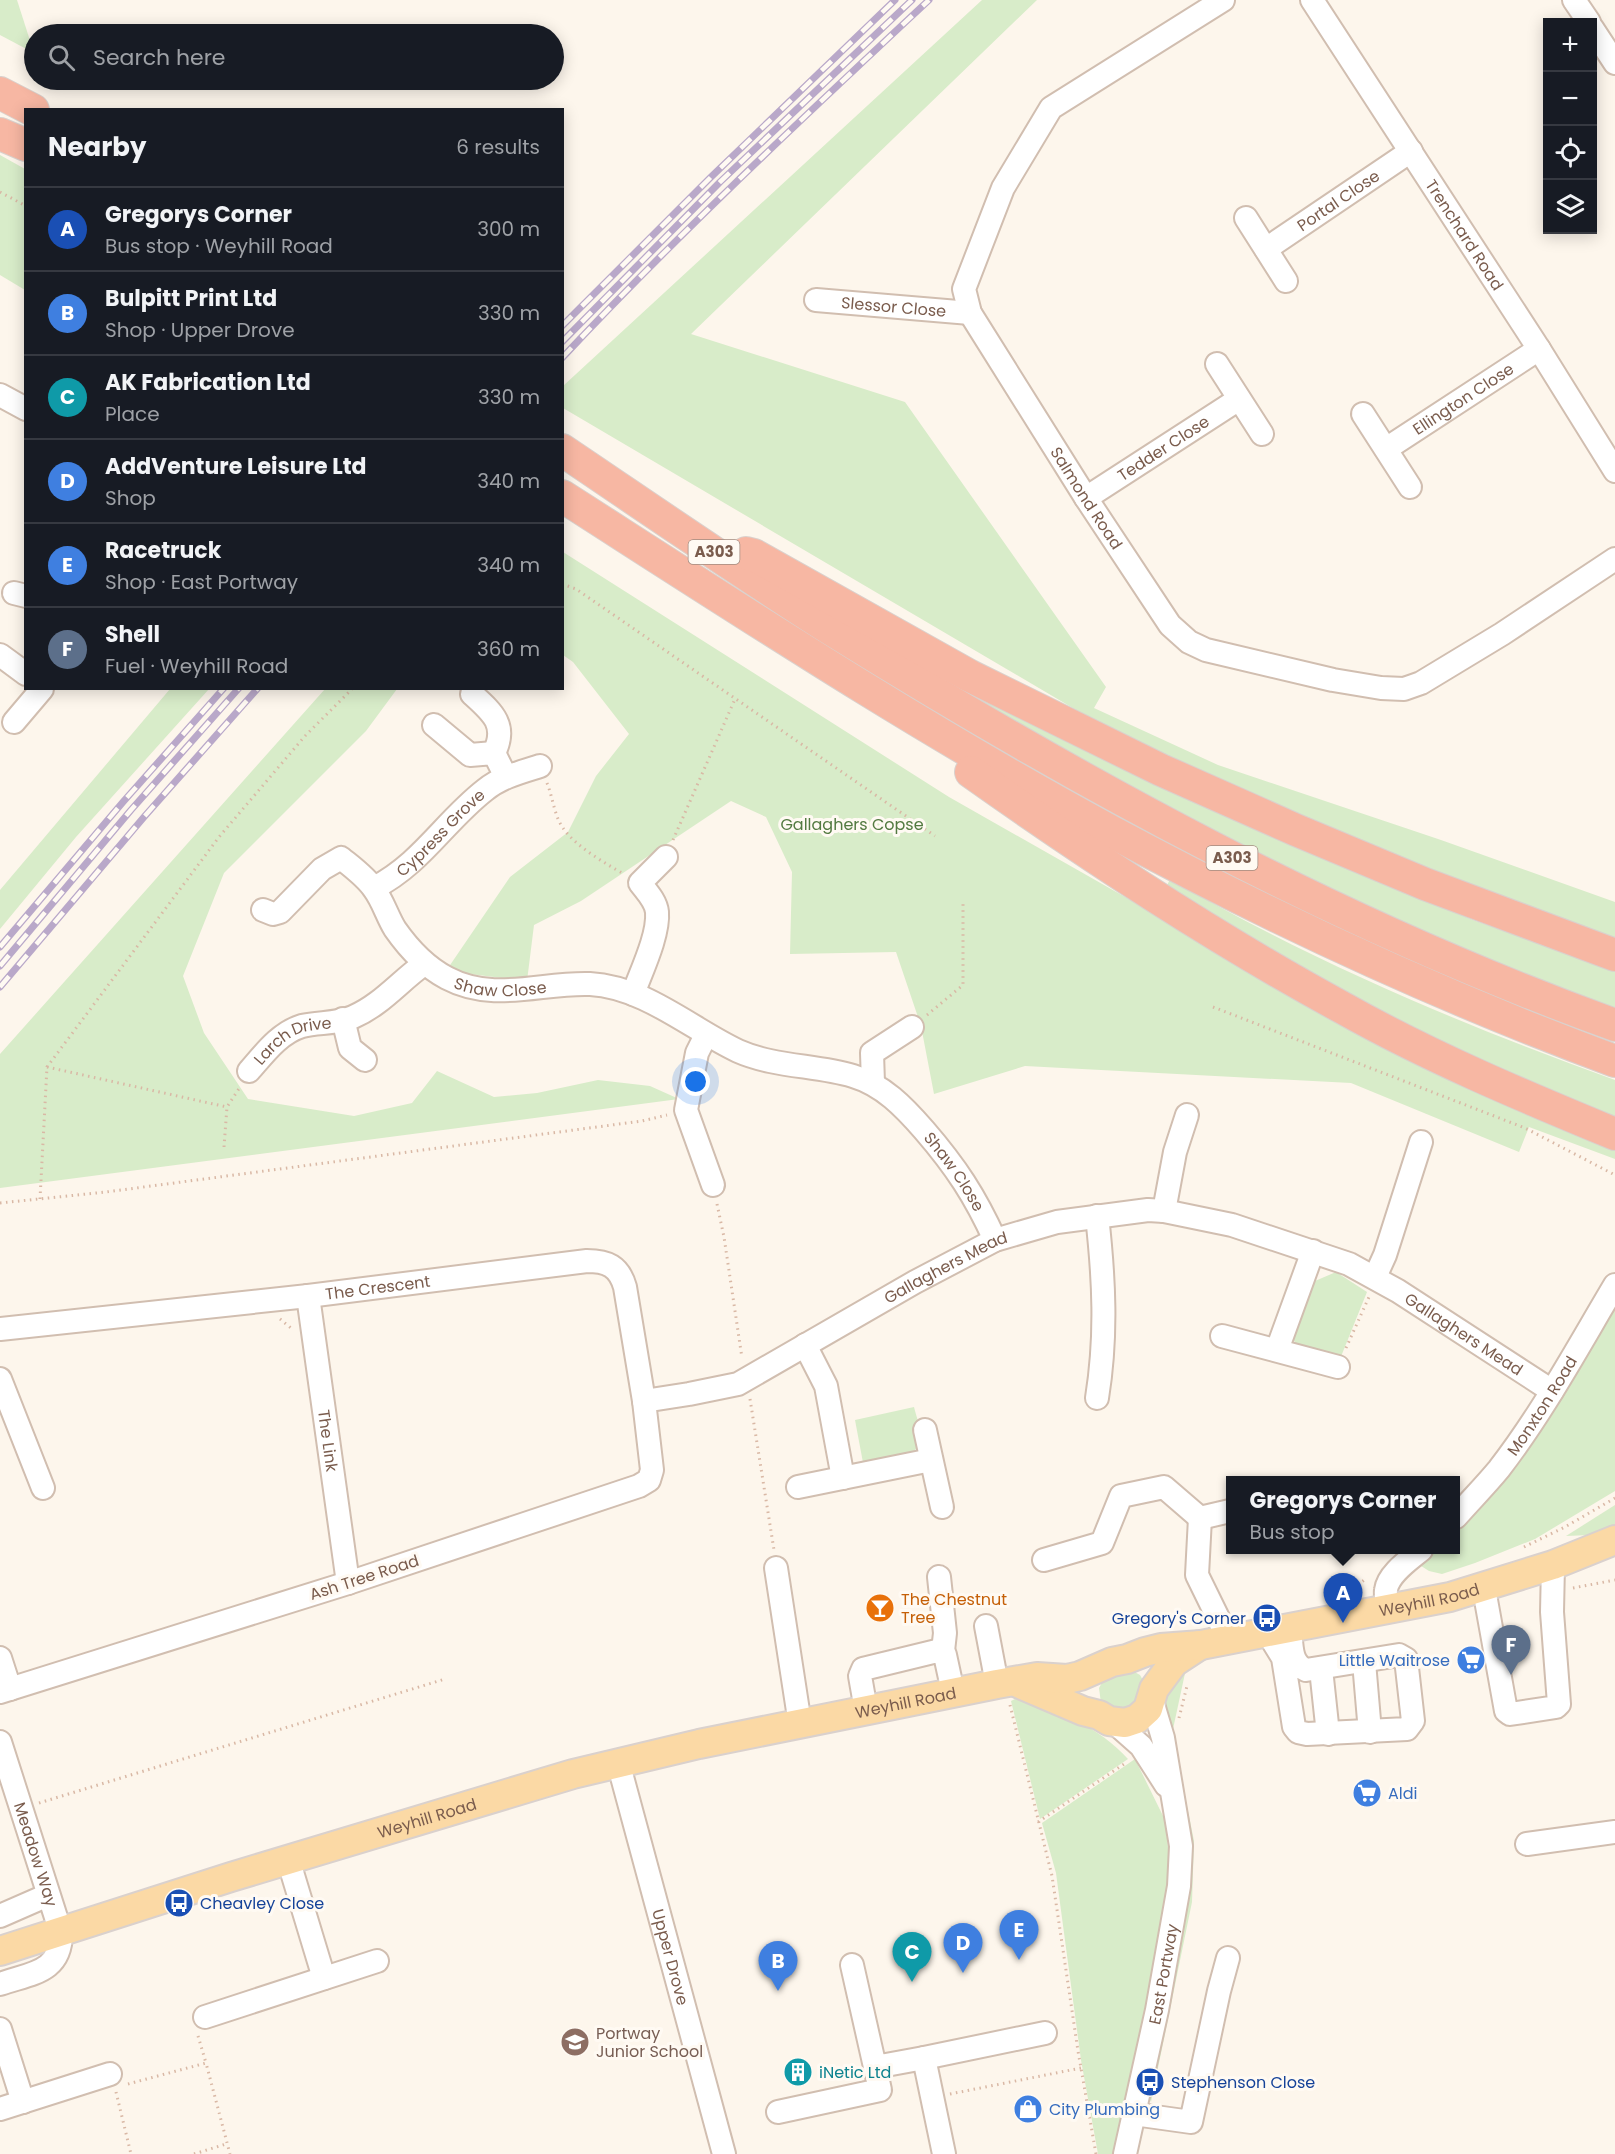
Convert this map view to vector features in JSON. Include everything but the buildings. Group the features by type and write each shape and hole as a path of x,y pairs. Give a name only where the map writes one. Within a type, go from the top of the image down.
{"highway":[{"path":"0,93 29,108"},
{"path":"0,134 24,144"},
{"name":"A303","path":"564,451 828,627 1052,761 1232,858 1420,947 1615,1025"},
{"name":"A303","path":"564,497 938,733 1109,831 1305,931 1454,997 1615,1061"},
{"name":"A303","path":"691,537 754,555 970,676 1181,779 1425,884 1615,955"},
{"path":"938,733 969,771 977,777 1091,855 1238,948 1343,1009 1400,1038 1504,1088 1615,1134"}],"main road":[{"name":"Weyhill Road","path":"0,1952 288,1859 618,1761 953,1692 1006,1688 1037,1677 1066,1679 1080,1676 1112,1662 1161,1648 1213,1642 1388,1610 1484,1588 1553,1565 1615,1540"},
{"name":"Weyhill Road","path":"1107,1719 1125,1723 1137,1719 1148,1708 1153,1695 1174,1662 1213,1642"},
{"path":"1126,1659 1135,1662 1144,1670 1153,1695"},
{"path":"1099,1668 1092,1680 1090,1692 1092,1703 1107,1719"},
{"path":"1006,1688 1107,1719"}],"street":[{"name":"Salmond Road","path":"1223,0 1050,108 1003,188 964,290 970,313 1086,498 1170,625 1189,642 1229,657 1333,681 1404,689 1421,683 1502,634 1615,559"},
{"name":"Trenchard Road","path":"1312,0 1539,349 1615,471"},
{"path":"1575,0 1586,18"},
{"path":"1597,34 1615,63"},
{"name":"Portal Close","path":"1266,249 1411,151"},
{"path":"1246,218 1287,281"},
{"name":"Slessor Close","path":"816,300 970,313"},
{"name":"Ellington Close","path":"1386,449 1539,349"},
{"path":"1217,364 1262,434"},
{"path":"0,395 24,408"},
{"name":"Tedder Close","path":"1086,498 1239,399"},
{"path":"1363,414 1410,487"},
{"path":"0,655 24,673"},
{"path":"14,722 41,690"},
{"path":"472,694 498,723 500,734 494,753 506,777"},
{"path":"434,725 470,755 494,753"},
{"name":"Cypress Grove","path":"374,888 391,879 413,862 485,790 506,777 540,766"},
{"path":"633,994 651,947 657,911 650,895 633,879 666,857"},
{"name":"Shaw Close","path":"263,909 273,914 280,912 322,869 341,858 374,888 395,929 424,964 449,979 495,991 591,984 633,994 741,1052 769,1061 850,1076 873,1083 903,1106 951,1162 975,1197 995,1240"},
{"name":"Larch Drive","path":"249,1071 271,1046 287,1033 302,1026 351,1017 371,1007 424,964"},
{"name":"Larch Drive","path":"343,1019 350,1048 365,1060"},
{"path":"873,1083 872,1053 912,1026"},
{"path":"706,1035 697,1053 686,1110 712,1185"},
{"path":"1164,1210 1175,1152 1187,1115"},
{"path":"1376,1278 1421,1142"},
{"name":"Gallaghers Mead","path":"644,1401 738,1384 915,1282 995,1240 1057,1222 1164,1210 1232,1225 1349,1264 1376,1278 1552,1391"},
{"path":"1096,1398 1103,1361 1104,1316 1102,1259 1097,1216"},
{"path":"1277,1350 1313,1251"},
{"name":"The Crescent","path":"0,1329 308,1296 547,1265 587,1261 607,1262 619,1272 625,1287 644,1401"},
{"name":"Monxton Road","path":"1460,1511 1500,1467 1552,1391 1615,1286"},
{"name":"The Link","path":"308,1296 348,1583"},
{"path":"1222,1336 1338,1367"},
{"path":"805,1345 826,1386 843,1478"},
{"path":"0,1379 43,1488"},
{"name":"Ash Tree Road","path":"5,1690 348,1583 639,1486 649,1480 652,1470 644,1401"},
{"path":"924,1430 942,1507"},
{"path":"798,1487 931,1460"},
{"path":"1044,1560 1101,1543 1121,1496 1164,1487 1200,1518"},
{"path":"1200,1518 1226,1512"},
{"path":"1200,1518 1197,1575 1222,1626 1213,1642"},
{"path":"1388,1610 1386,1589 1389,1582 1394,1574 1416,1554"},
{"path":"1484,1588 1506,1711 1510,1714 1556,1707 1559,1704 1552,1612 1553,1565"},
{"path":"776,1568 800,1724"},
{"path":"939,1576 945,1633 943,1651 953,1692"},
{"path":"986,1626 1006,1688"},
{"path":"1278,1630 1297,1665 1306,1670 1399,1655 1406,1659 1413,1721 1407,1729 1328,1734 1298,1732 1294,1727 1278,1630"},
{"path":"866,1710 860,1676 863,1669 943,1651"},
{"path":"0,1658 5,1690"},
{"path":"1364,1662 1370,1732"},
{"path":"1321,1669 1328,1734"},
{"name":"East Portway","path":"1125,2154 1157,2010 1179,1886 1181,1846 1170,1791 1165,1748 1153,1695"},
{"name":"East Portway","path":"1107,1719 1141,1746 1170,1791"},
{"name":"Meadow Way","path":"0,1743 61,1933"},
{"name":"Upper Drove","path":"618,1761 724,2154"},
{"path":"1527,1844 1615,1832"},
{"path":"288,1859 324,1978"},
{"path":"0,1916 48,1895"},
{"path":"0,1984 45,1968 58,1953 61,1933"},
{"path":"1134,2114 1191,2122 1228,1958"},
{"path":"205,2017 377,1961"},
{"path":"778,2112 880,2090 852,1965"},
{"path":"0,2029 23,2102"},
{"path":"875,2067 1045,2033"},
{"path":"924,2058 944,2154"},
{"path":"0,2109 112,2081"}],"path":[{"path":"0,192 24,205"},
{"path":"564,585 576,589 934,836"},
{"path":"40,1198 47,1067 219,837 305,736 351,690"},
{"path":"666,857 735,699"},
{"path":"540,766 563,828 577,842 633,879"},
{"path":"912,1026 963,985 963,902"},
{"path":"1213,1007 1525,1128 1615,1175"},
{"path":"47,1067 227,1107"},
{"path":"224,1147 227,1107 249,1071"},
{"path":"0,1203 106,1192 642,1121 686,1110"},
{"path":"712,1185 724,1237 776,1568"},
{"path":"1338,1367 1376,1278"},
{"path":"272,1313 294,1330"},
{"path":"1522,1549 1615,1498"},
{"path":"21,1808 445,1679"},
{"path":"1006,1688 1052,1876 1096,2154"},
{"path":"131,2154 112,2081 206,2063 230,2154"},
{"path":"933,2097 1081,2068"},
{"path":"194,2154 226,2144"}],"green space":[{"path":"0,0 17,0 25,24 24,48 0,35"},
{"path":"982,0 1037,0 691,334 905,402 1106,687 1094,708 1218,765 1441,840 1615,902 1615,944 1283,814 1088,717 564,409 564,385"},
{"path":"0,155 24,168 24,289 0,275"},
{"name":"Gallaghers Copse","path":"564,553 949,797 1373,1038 1532,1117 1554,1122 1615,1146 1615,1159 1529,1127 1519,1152 1351,1083 1025,1066 934,1094 921,1026 896,952 790,954 792,872 766,817 731,801 581,901 534,925 527,981 446,971 510,877 568,832 596,776 629,734 573,662 564,656"},
{"path":"958,686 1364,875 1473,920 1615,971 1615,1012 1463,951 1341,895 1222,836 1041,740 958,690"},
{"path":"169,690 208,690 76,837 0,929 0,890"},
{"path":"324,690 396,690 366,731 224,873 183,976 204,1033 248,1099 354,1116 412,1103 437,1071 494,1097 537,1093 598,1080 650,1086 679,1099 0,1188 0,1054"},
{"path":"1170,879 1223,909 1388,990 1501,1037 1615,1080 1615,1122 1397,1024 1165,890"},
{"path":"1336,1272 1367,1292 1340,1359 1300,1349 1292,1338 1308,1284"},
{"path":"1615,1304 1615,1491 1535,1539 1475,1563 1442,1574 1429,1571 1418,1564 1429,1554 1460,1554 1460,1525 1483,1503"},
{"path":"914,1407 920,1432 917,1447 905,1457 864,1468 855,1420"},
{"path":"1615,1505 1615,1524 1591,1535 1566,1536"},
{"path":"1187,1664 1173,1729 1168,1730 1164,1697"},
{"path":"1131,1670 1140,1675 1145,1684 1132,1715 1101,1703 1099,1688 1104,1679"},
{"path":"1015,1699 1076,1720 1104,1737 1128,1759 1040,1819 1011,1701"},
{"path":"1174,1741 1194,1841 1192,1902 1151,2102 1149,2097 1184,1919"},
{"path":"1135,1759 1165,1820 1170,1865 1143,2023 1115,2154 1098,2154 1081,2060 1056,1873 1042,1823"}],"railway":[{"path":"564,324 711,177 895,0"},
{"path":"564,340 720,182 912,0"},
{"path":"564,356 697,221 929,0"},
{"path":"0,947 123,802 222,690"},
{"path":"0,966 131,810 237,690"},
{"path":"0,987 144,817 256,690"}],"place":[{"name":"The Chestnut Tree","path":"880,1608"},
{"name":"Gregory's Corner","path":"1267,1618"},
{"name":"Gregorys Corner","path":"1343,1623"},
{"name":"Little Waitrose","path":"1471,1660"},
{"name":"Shell","path":"1511,1675"},
{"name":"Aldi","path":"1367,1793"},
{"name":"Cheavley Close","path":"179,1903"},
{"name":"Racetruck","path":"1019,1960"},
{"name":"AddVenture Leisure Ltd","path":"963,1973"},
{"name":"AK Fabrication Ltd","path":"912,1982"},
{"name":"Bulpitt Print Ltd","path":"778,1991"},
{"name":"Portway Junior School","path":"575,2042"},
{"name":"iNetic Ltd","path":"798,2072"},
{"name":"Stephenson Close","path":"1150,2082"},
{"name":"City Plumbing","path":"1028,2109"}]}
